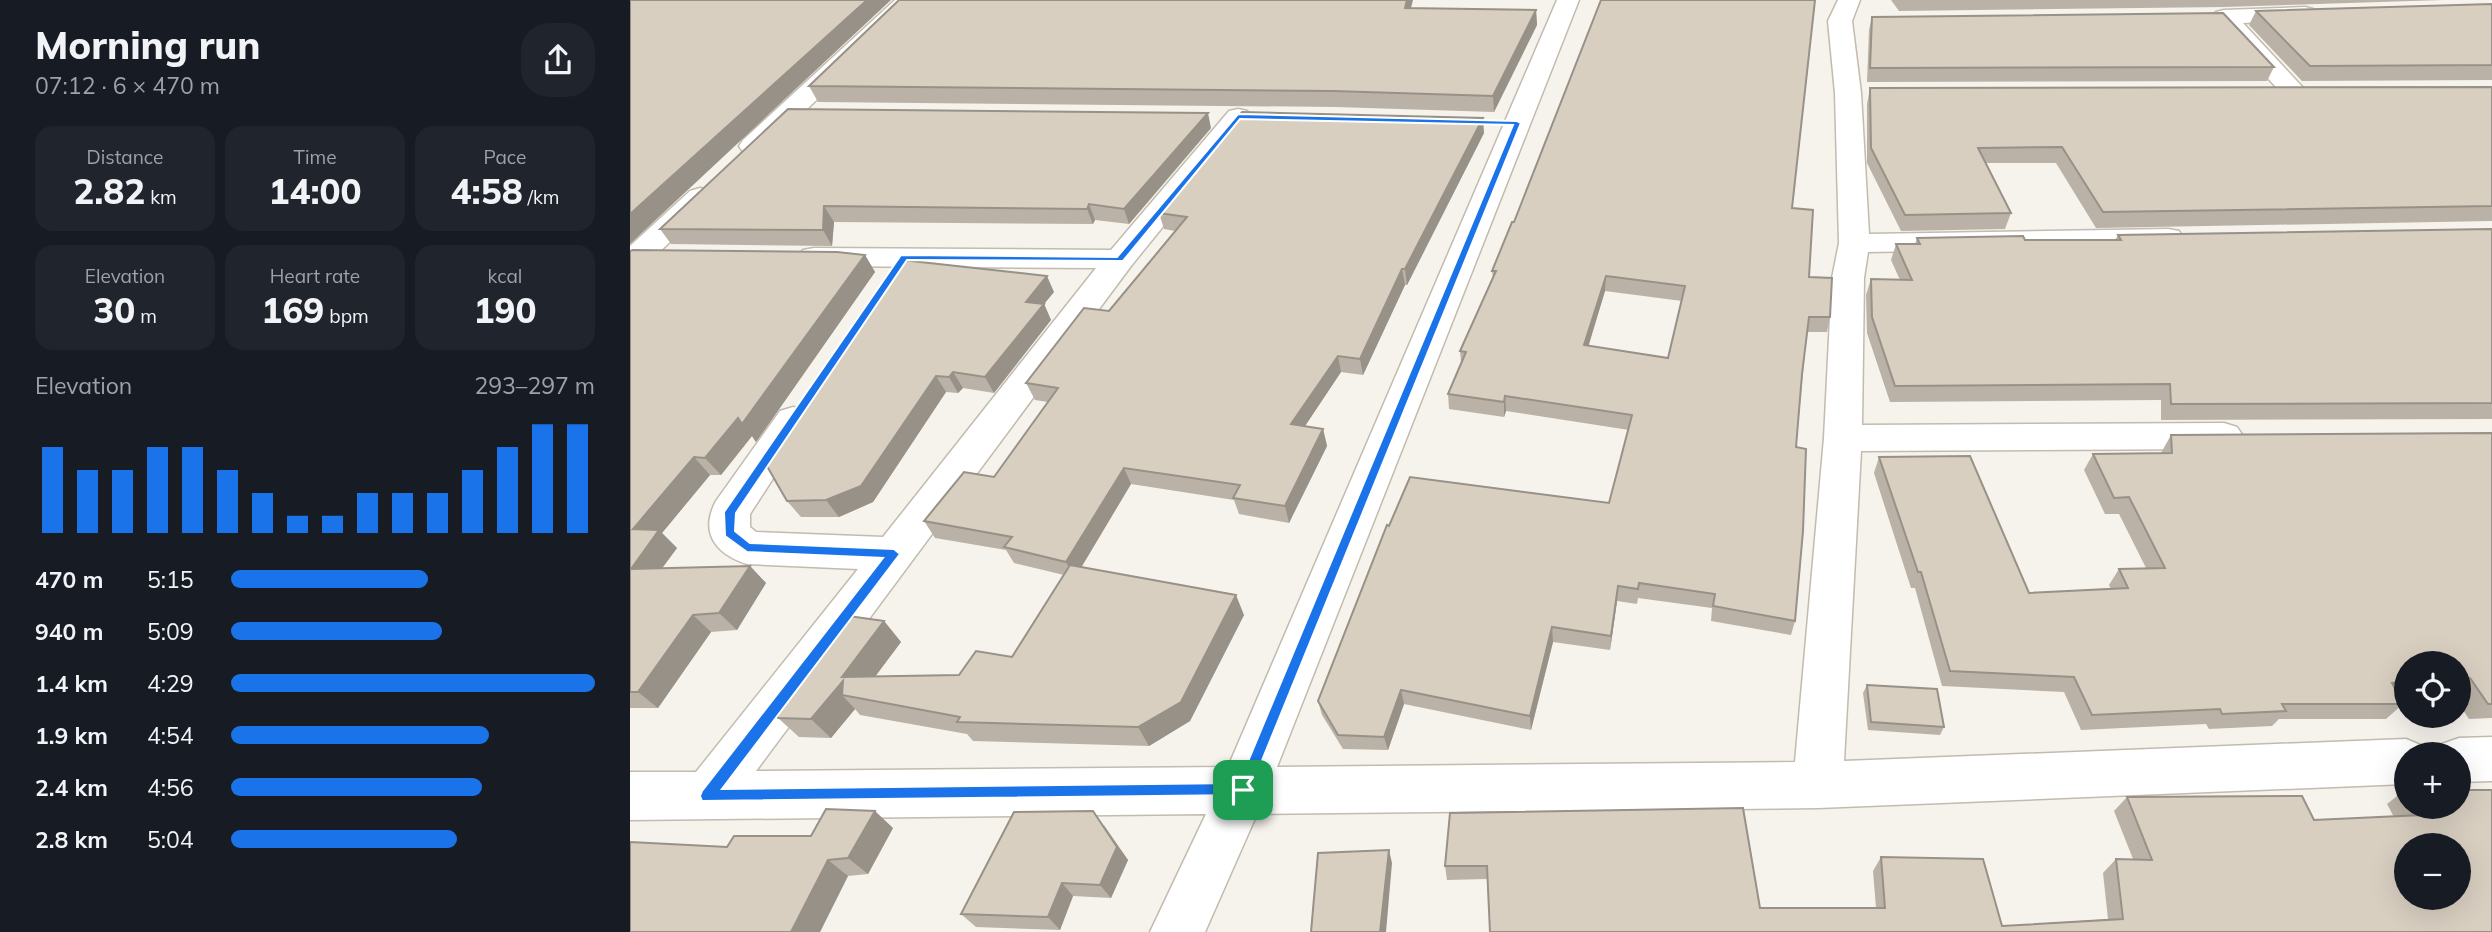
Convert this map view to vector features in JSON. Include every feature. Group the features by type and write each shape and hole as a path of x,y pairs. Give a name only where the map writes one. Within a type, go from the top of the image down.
{"street":[{"path":"738,161 908,0"},
{"path":"1177,932 1243,790 1504,123 1568,0"},
{"path":"2197,18 2331,13"},
{"path":"1818,785 1843,438 1848,278 1854,243 1862,93 1852,14"},
{"path":"2224,17 2294,92"},
{"path":"2266,92 2321,92"},
{"path":"789,113 830,113"},
{"path":"708,796 1120,259 1237,117"},
{"path":"632,259 718,180"},
{"path":"1854,243 2201,238"},
{"path":"632,259 677,257"},
{"path":"784,257 1120,259"},
{"path":"882,291 905,257"},
{"path":"814,390 730,512 729,533 747,548 894,554"},
{"path":"1843,438 2257,435"},
{"path":"2471,760 2492,759"},
{"path":"630,796 1818,785 2394,762"}],"building":[{"path":"630,0 867,0 630,214"},
{"path":"899,0 1407,0 1405,8 1536,10 1493,96 1333,91 809,86"},
{"path":"1601,0 1815,0 1792,208 1813,210 1809,277 1832,278 1830,317 1809,317 1802,374 1796,447 1806,449 1803,531 1795,621 1713,606 1715,594 1639,583 1638,589 1618,586 1611,636 1552,627 1530,716 1401,690 1384,737 1338,735 1318,701 1387,525 1389,526 1410,477 1609,503 1632,415 1505,396 1504,402 1448,394 1466,352 1460,351 1496,271 1492,271 1514,222","holes":["1606,276 1685,286 1668,358 1584,345"]},
{"path":"2492,4 2492,65 2310,66 2256,11"},
{"path":"2223,13 2274,67 1870,68 1872,17"},
{"path":"2492,87 2492,206 2103,212 2062,147 1978,148 2011,213 1905,215 1871,148 1870,88"},
{"path":"788,109 1208,113 1124,209 1089,204 1087,209 824,206 823,230 660,229"},
{"path":"1242,112 1483,118 1405,269 1402,269 1360,359 1338,356 1291,424 1323,429 1285,506 1233,498 1240,485 1124,468 1066,562 1004,547 1012,537 924,521 964,472 994,477 1058,388 1026,383 1084,308 1109,311 1187,217 1159,213"},
{"path":"2492,229 2492,403 2171,404 2170,384 1895,386 1872,317 1871,279 1912,280 1896,244 1920,244 1917,238 2023,236 2025,240 2121,240 2118,235"},
{"path":"630,251 837,252 865,255 742,424 738,418 705,458 694,457 633,529 659,530 631,569 750,566 719,613 693,615 638,692 630,692"},
{"path":"902,260 1047,276 1026,302 1044,304 985,377 953,372 949,377 936,376 861,486 826,500 787,501 764,461"},
{"path":"2492,433 2492,704 2488,704 2471,679 2471,651 2394,651 2394,704 2282,704 2286,711 2222,714 2220,709 2092,715 2074,677 1950,671 1921,572 1918,572 1879,457 1970,456 2029,593 2128,588 2119,569 2165,568 2129,497 2114,498 2093,454 2172,453 2171,435"},
{"path":"1070,565 1236,595 1181,702 1138,727 957,722 960,717 842,695 843,681 811,719 778,718 773,705 842,615 884,621 842,677 959,675 976,651 1012,657"},
{"path":"1867,685 1937,689 1944,727 1871,722"},
{"path":"2471,790 2492,790 2492,932 1490,932 1487,866 1445,866 1450,813 1743,808 1760,908 1885,908 1881,857 1983,859 2002,926 2123,919 2116,859 2152,860 2127,797 2302,796 2314,820 2394,816 2394,819 2471,819"},
{"path":"826,809 875,811 848,858 828,860 791,932 630,932 630,842 727,847 734,836 811,836"},
{"path":"1093,811 1117,847 1100,885 1062,883 1048,917 961,914 1014,812"},
{"path":"1389,850 1380,932 1311,932 1318,853"}],"route":[{"path":"1238,117 1517,123 1243,790 708,796 894,554 747,548 729,533 730,512 905,257 1120,259 1238,117"}]}
